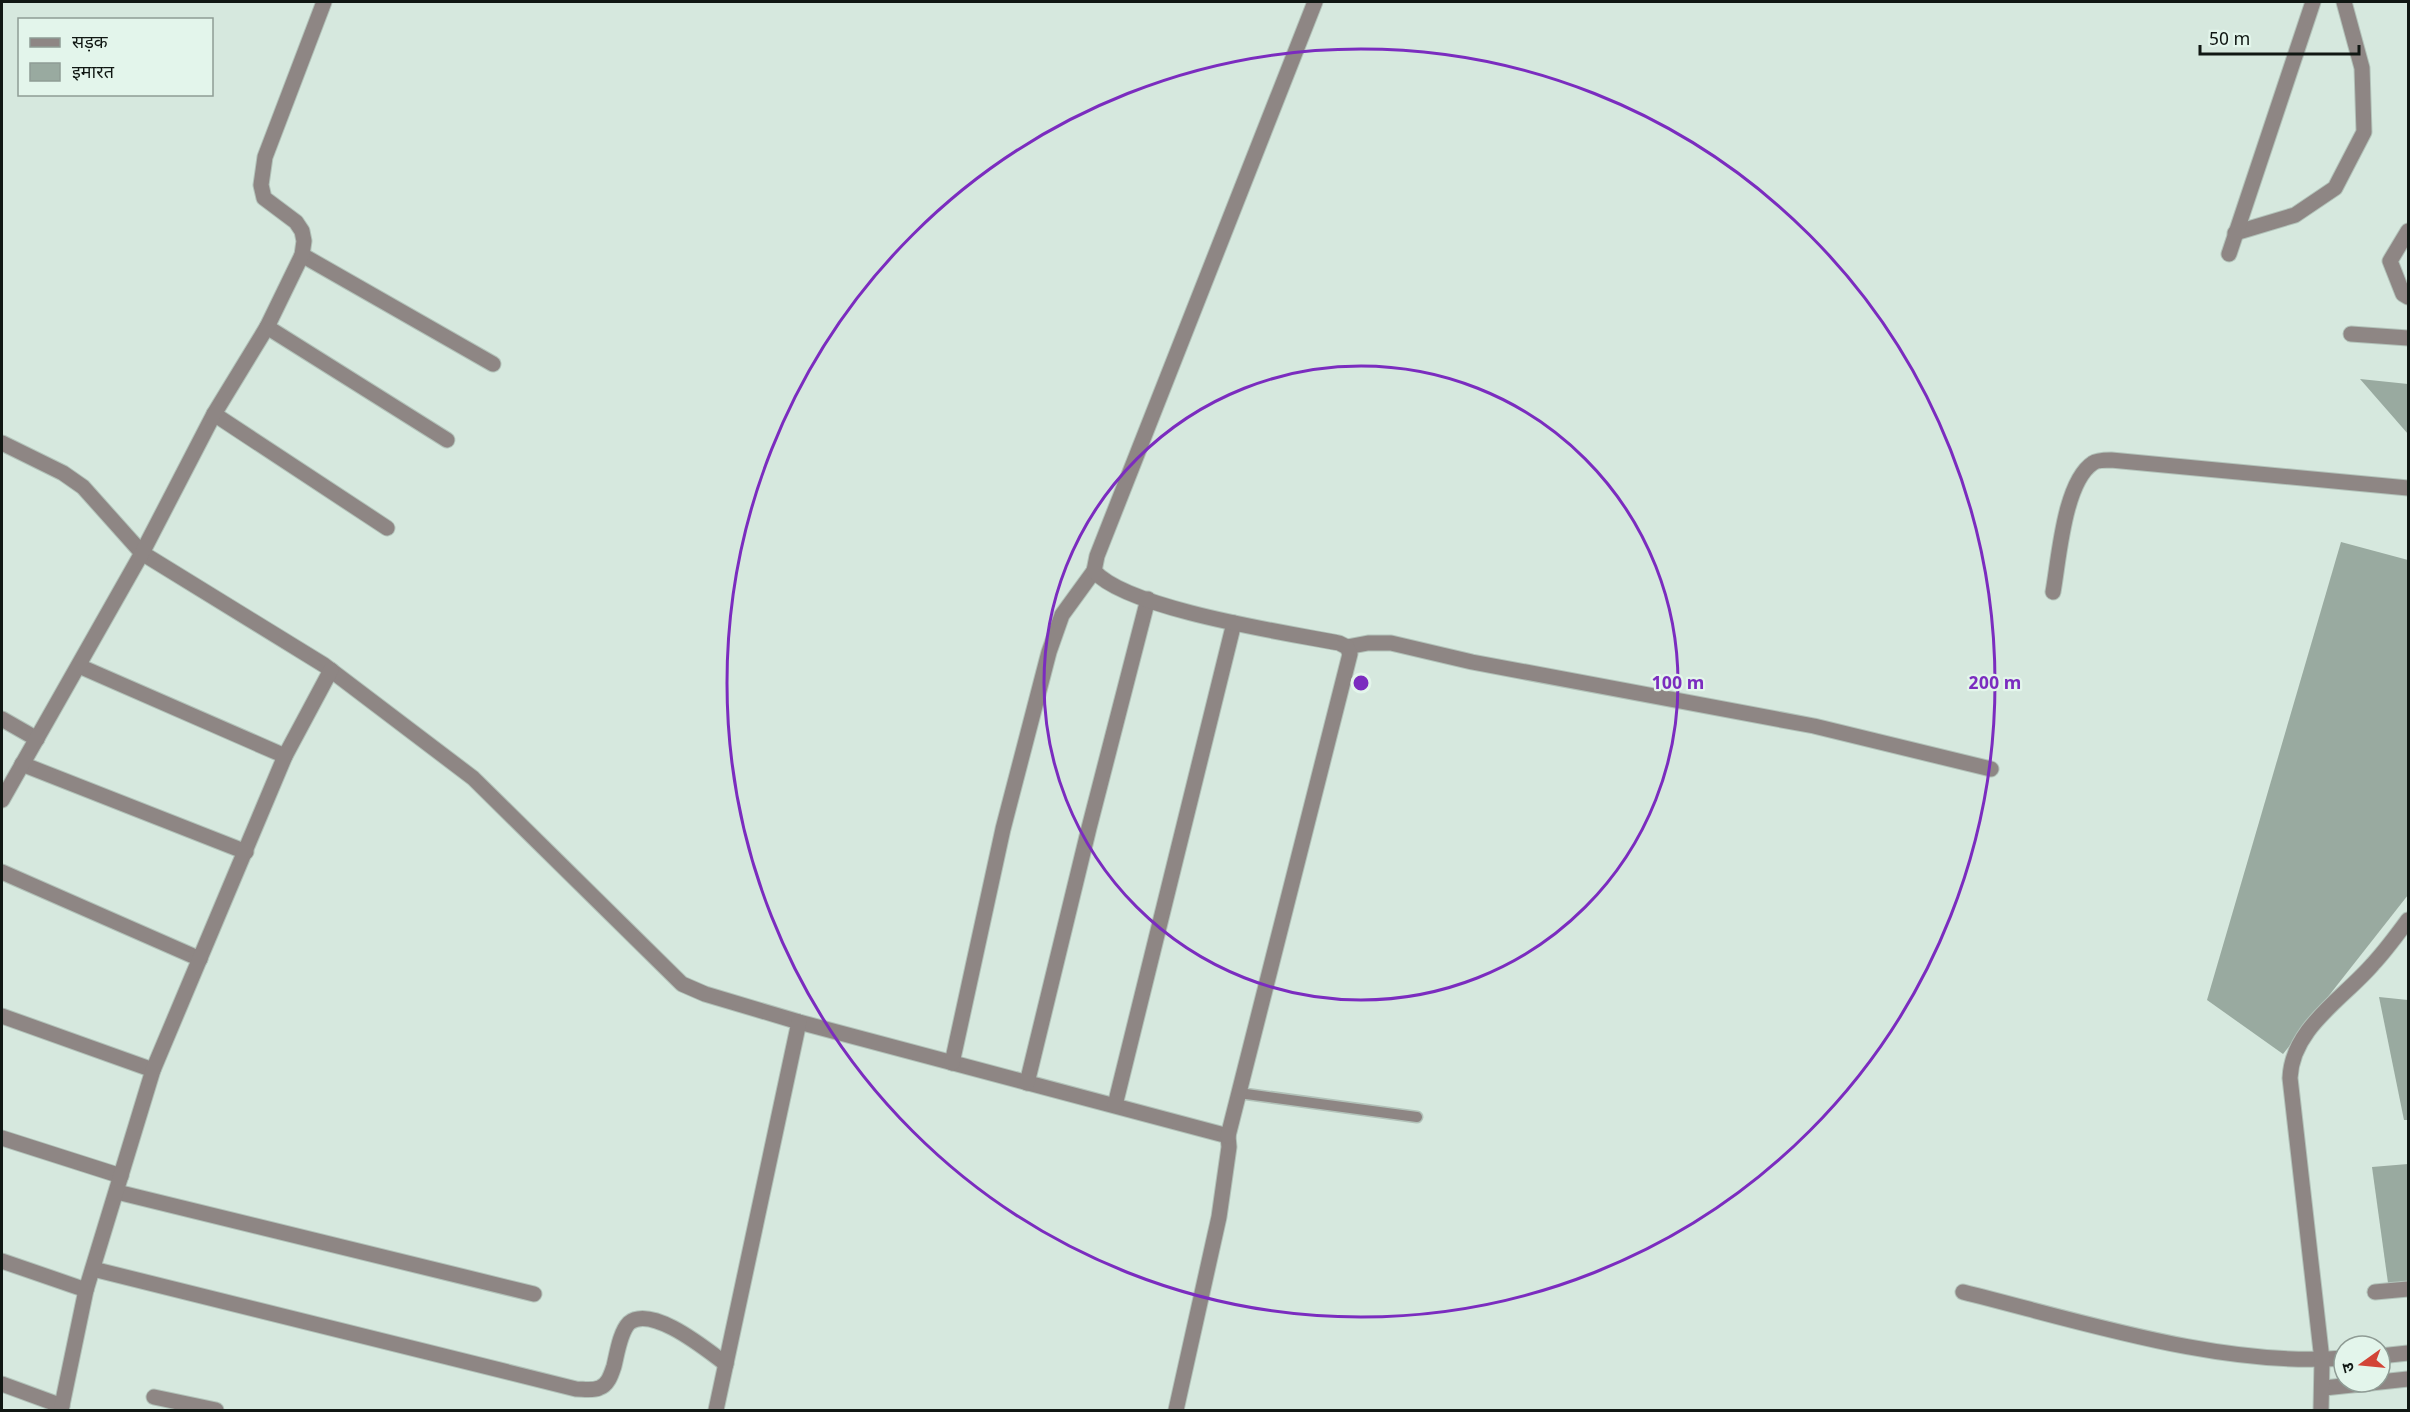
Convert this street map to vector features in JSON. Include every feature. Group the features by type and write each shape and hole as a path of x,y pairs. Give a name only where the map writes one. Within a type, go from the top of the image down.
{"street":[{"path":"2,800 142,553 214,414 267,327 302,255 304,241 302,231 296,222 264,198 261,185 265,157 324,2"},
{"path":"952,1063 1003,829 1049,652 1062,615 1094,572 1097,556 1175,354 1315,2"},
{"path":"2229,254 2313,2"},
{"path":"2235,233 2295,215 2335,188 2364,132 2362,68 2344,2"},
{"path":"2409,231 2390,261 2403,294 2409,297"},
{"path":"302,255 493,364"},
{"path":"267,327 447,440"},
{"path":"2351,334 2409,338"},
{"path":"214,414 387,528"},
{"path":"2,443 53,468 83,487 142,553 331,670 473,778 682,984 705,994 799,1023 1228,1136"},
{"path":"2053,592 2071,496 2079,477 2094,462 2111,460 2409,488"},
{"path":"1094,572 1112,585 1148,599 1234,623 1339,643 1347,647 1368,643 1391,643 1472,662 1814,726 1991,769"},
{"path":"1028,1083 1089,828 1148,599"},
{"path":"1115,1105 1234,623"},
{"path":"1176,1410 1219,1217 1229,1147 1228,1136 1348,664 1350,654 1347,647"},
{"path":"79,666 285,756"},
{"path":"2,1384 61,1408 86,1290 153,1070 285,756 331,670"},
{"path":"2,719 37,739"},
{"path":"22,764 246,852"},
{"path":"2,872 200,959"},
{"path":"2321,1410 2324,1388 2322,1360 2290,1078 2291,1058 2298,1044 2322,1015 2373,965 2409,920"},
{"path":"2,1016 153,1070"},
{"path":"716,1410 799,1023"},
{"path":"2,1138 122,1176"},
{"path":"117,1192 534,1294"},
{"path":"2,1261 86,1290"},
{"path":"93,1269 576,1389 598,1389 607,1382 624,1332 628,1324 636,1320 648,1319 675,1329 726,1364"},
{"path":"2375,1292 2409,1289"},
{"path":"1963,1292 2215,1352 2332,1360"},
{"path":"2392,1355 2409,1353"},
{"path":"2324,1388 2409,1379"},
{"path":"154,1397 216,1410"}],"lane":[{"path":"1239,1093 1417,1117"}],"building":[{"path":"2360,379 2408,384 2408,434"},
{"path":"2341,542 2408,560 2408,895 2283,1054 2207,1000"},
{"path":"2379,997 2408,1000 2408,1120 2404,1120"},
{"path":"2408,1164 2408,1281 2388,1283 2372,1167"}]}
